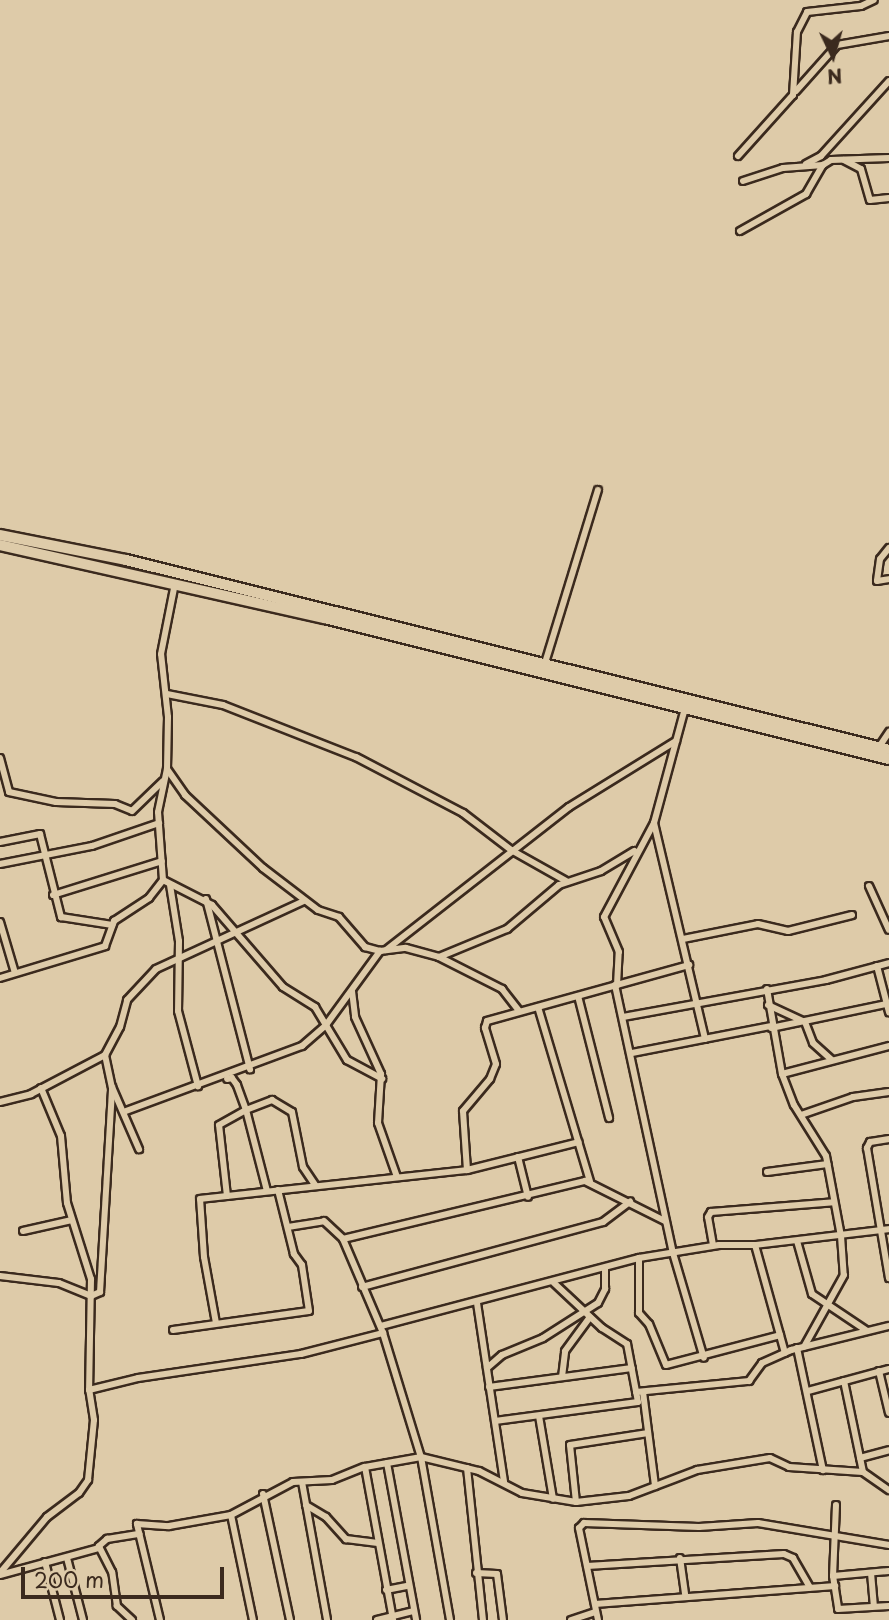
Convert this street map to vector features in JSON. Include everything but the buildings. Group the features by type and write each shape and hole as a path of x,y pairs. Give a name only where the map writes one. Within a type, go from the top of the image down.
{"main road":[{"path":"0,535 127,560 545,663 881,751 889,759"},
{"path":"0,545 175,583 225,598 325,618 685,708 881,751"}],"street":[{"path":"793,95 797,32 807,12 861,6 874,0"},
{"path":"738,156 837,45 889,36"},
{"path":"743,181 806,164 821,156 866,101 889,81"},
{"path":"740,231 806,194 823,165 831,160 889,158"},
{"path":"831,160 843,160 861,169 870,200 889,198"},
{"path":"806,164 823,165"},
{"path":"545,663 598,490"},
{"path":"889,548 880,559 877,581 889,579"},
{"path":"0,978 52,958 105,946 112,925 149,898 163,880 159,823 163,781 167,769 167,694 161,647 175,583"},
{"path":"167,694 223,705 356,757 463,813 512,850 566,881"},
{"path":"685,708 654,822 604,918 619,952 616,985 665,1221 704,1358"},
{"path":"881,751 889,732"},
{"path":"126,1111 250,1069 302,1046 326,1024 383,951 569,807 676,741"},
{"path":"0,758 9,792 56,802 115,803 132,811 163,781"},
{"path":"167,769 202,812 304,901 339,916 365,947 383,951 406,948 439,957 502,989 519,1011"},
{"path":"654,822 690,965 705,1039"},
{"path":"0,864 44,856 159,823"},
{"path":"0,842 40,834 58,913 66,919 112,925"},
{"path":"439,957 507,929 566,881 613,866 641,844"},
{"path":"53,895 162,860"},
{"path":"163,880 206,900 237,930 283,988 315,1007 347,1060 382,1079"},
{"path":"170,885 179,956 178,1011 198,1086"},
{"path":"870,886 889,930"},
{"path":"206,900 217,939 228,998 250,1069"},
{"path":"0,1102 41,1088 105,1055 120,1027 127,1000 148,975 179,956 304,901"},
{"path":"881,912 889,909"},
{"path":"683,939 758,923 788,931 852,915"},
{"path":"0,922 15,973"},
{"path":"623,1017 889,963"},
{"path":"467,1170 463,1111 491,1079 496,1064 485,1023 519,1011 690,965"},
{"path":"877,966 889,1012"},
{"path":"352,989 355,1017 382,1079 378,1123 397,1177"},
{"path":"767,989 771,1027 782,1074 827,1164 841,1236 844,1275 800,1348 823,1470"},
{"path":"578,996 609,1118"},
{"path":"632,1053 805,1022 886,1004"},
{"path":"768,1005 805,1022 813,1043 832,1060"},
{"path":"538,1007 590,1181"},
{"path":"782,1074 889,1046"},
{"path":"0,1275 59,1283 91,1296 100,1292 112,1087 105,1055"},
{"path":"209,1082 232,1078 246,1110 267,1191"},
{"path":"112,1087 126,1111 139,1149"},
{"path":"0,1574 47,1517 79,1493 88,1480 94,1420 89,1390 90,1273 72,1220 61,1136 41,1088"},
{"path":"801,1115 853,1097 889,1092"},
{"path":"227,1195 219,1125 272,1100 289,1108 300,1135 303,1167 315,1185"},
{"path":"889,1139 867,1144 879,1231 889,1278"},
{"path":"216,1323 198,1205 200,1199 467,1170 579,1142"},
{"path":"518,1157 528,1197"},
{"path":"767,1172 827,1164"},
{"path":"343,1239 590,1181 665,1221"},
{"path":"173,1330 309,1311 302,1265 293,1254 278,1190"},
{"path":"362,1287 603,1222 630,1202"},
{"path":"713,1245 708,1217 711,1212 834,1202"},
{"path":"23,1231 72,1220"},
{"path":"288,1227 324,1221 343,1239 382,1330 421,1457 450,1620"},
{"path":"89,1390 138,1378 300,1354 639,1258 713,1245 755,1245 889,1229"},
{"path":"797,1241 809,1289 867,1331"},
{"path":"755,1245 785,1353"},
{"path":"639,1258 639,1313 649,1324 666,1365 704,1358 780,1335"},
{"path":"562,1377 565,1351 587,1314 603,1296 605,1269"},
{"path":"554,1283 587,1314 627,1344 648,1433 655,1486"},
{"path":"477,1303 503,1482"},
{"path":"487,1369 502,1355 543,1338 587,1314"},
{"path":"639,1392 749,1381 762,1363 785,1353 889,1326"},
{"path":"489,1387 632,1368"},
{"path":"808,1391 889,1369"},
{"path":"879,1371 889,1413"},
{"path":"844,1381 863,1472"},
{"path":"495,1421 636,1404 639,1392"},
{"path":"539,1416 553,1499"},
{"path":"576,1502 570,1445 648,1433"},
{"path":"860,1458 889,1450"},
{"path":"160,1620 137,1524 169,1525 231,1515 254,1506 263,1494 302,1482 332,1480 365,1467 421,1457 467,1468 523,1493 576,1502 629,1496 696,1470 763,1459 776,1459 789,1467 863,1472 889,1490"},
{"path":"387,1464 407,1586 416,1620"},
{"path":"365,1467 393,1618"},
{"path":"467,1468 483,1620"},
{"path":"302,1482 327,1620"},
{"path":"263,1494 290,1620"},
{"path":"306,1505 326,1517 346,1539 378,1543"},
{"path":"836,1505 833,1576 843,1620"},
{"path":"231,1515 253,1620"},
{"path":"598,1620 579,1528 584,1523 688,1527 758,1523 889,1545"},
{"path":"0,1574 99,1548 107,1539 140,1534"},
{"path":"99,1548 112,1572 117,1606 132,1620"},
{"path":"587,1566 680,1558 788,1554 810,1588"},
{"path":"67,1558 83,1620"},
{"path":"680,1558 685,1595"},
{"path":"45,1562 60,1620"},
{"path":"833,1576 889,1571"},
{"path":"476,1573 496,1573 503,1620"},
{"path":"871,1573 874,1606"},
{"path":"386,1590 407,1586"},
{"path":"595,1604 685,1595 835,1586"},
{"path":"841,1609 889,1606"},
{"path":"377,1620 413,1611"},
{"path":"571,1620 596,1612"}]}
